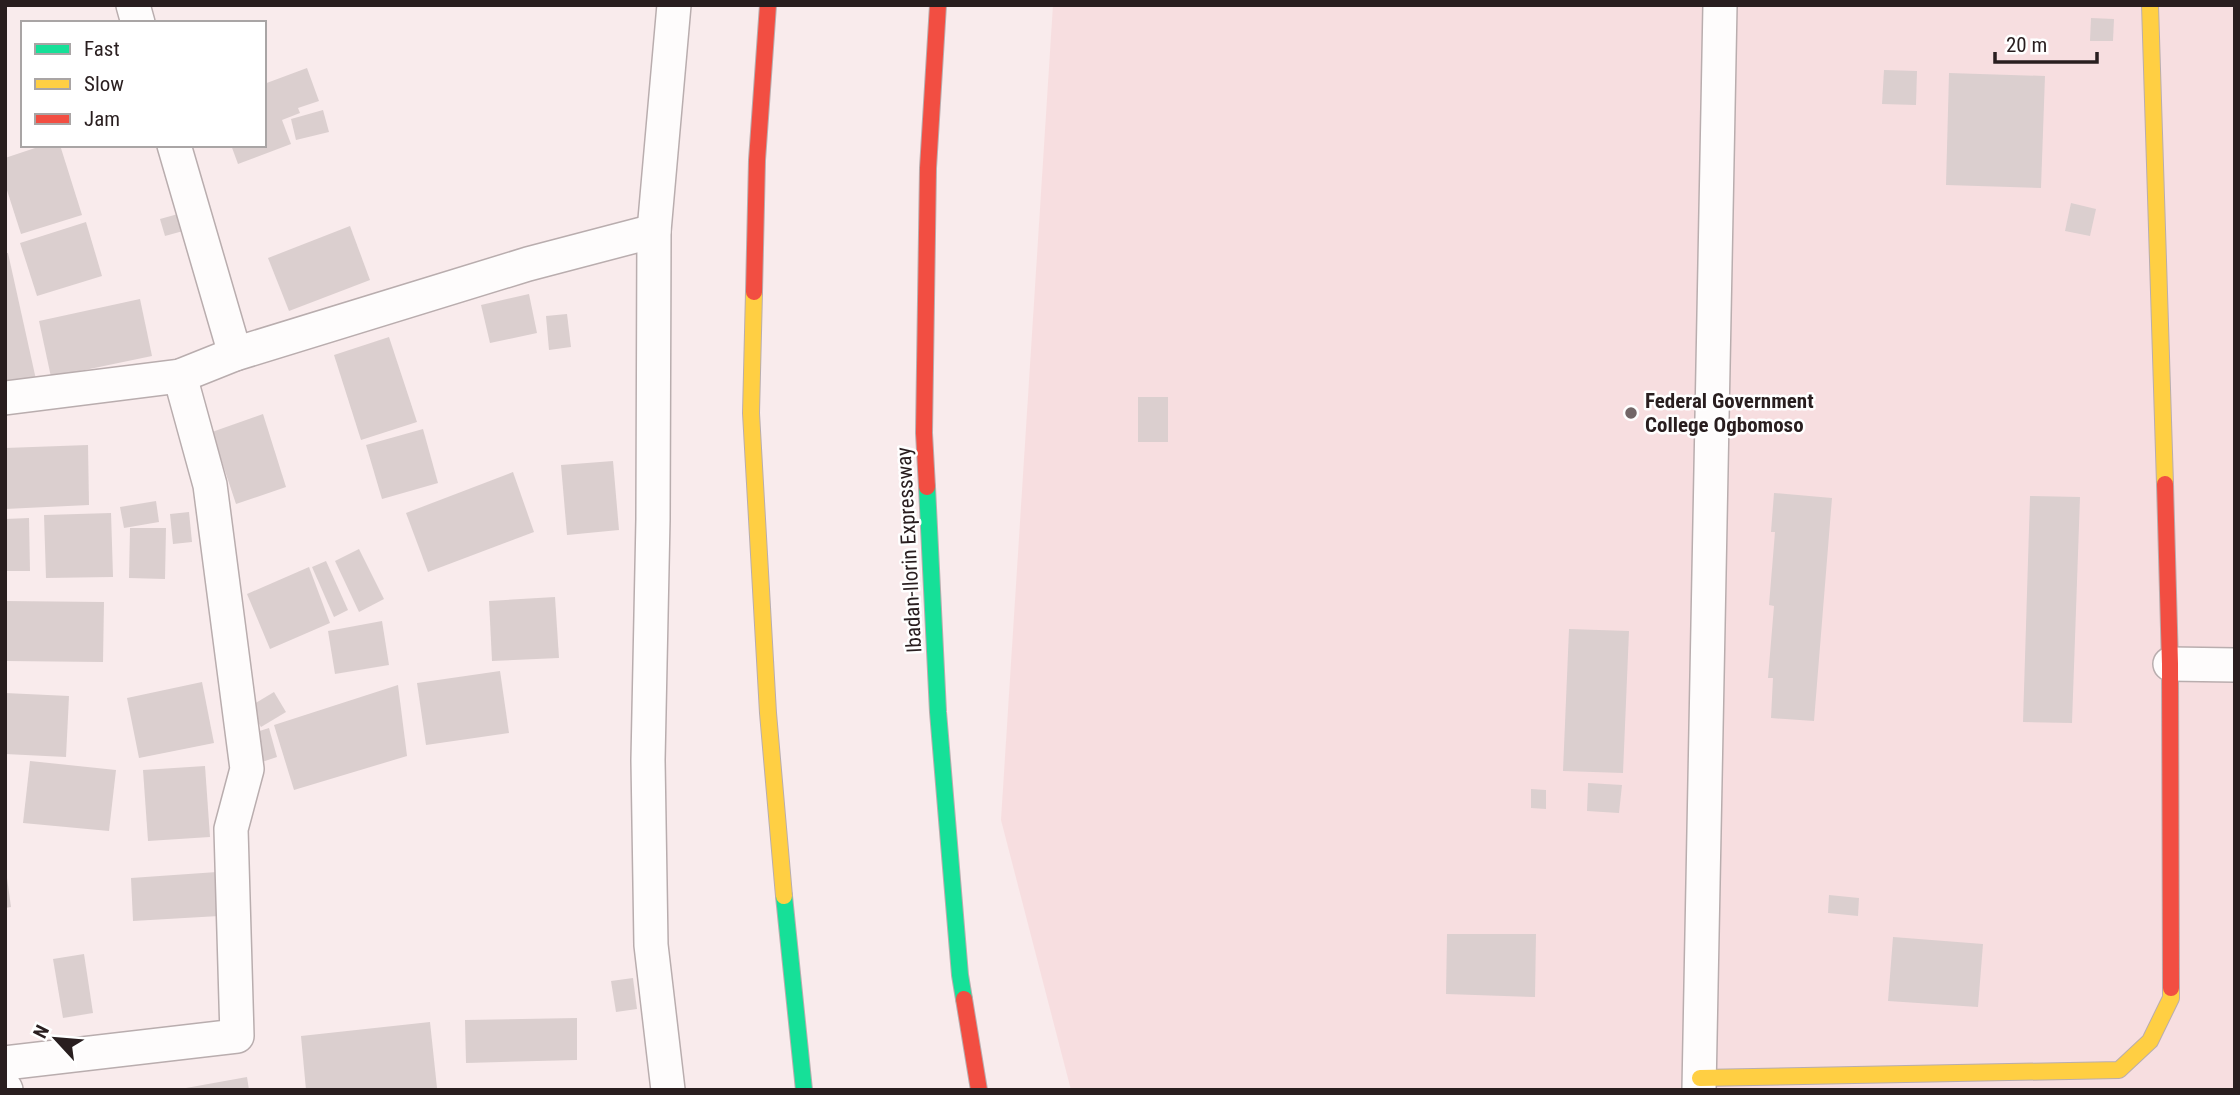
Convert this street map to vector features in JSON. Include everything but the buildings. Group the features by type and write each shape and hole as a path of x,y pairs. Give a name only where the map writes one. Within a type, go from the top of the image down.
{"main road":[{"path":"768,5 757,160 751,413 768,713 789,961 804,1090"},
{"name":"Ibadan-Ilorin Expressway","path":"939,5 928,168 924,433 938,712 960,975 979,1090"},
{"path":"1700,1084 2119,1070 2150,1041 2171,998 2170,664 2150,5"}],"street":[{"path":"667,1090 651,945 648,787 653,519 654,231 674,5"},
{"path":"1700,1084 1720,5"},
{"path":"175,147 235,354"},
{"path":"5,398 180,376 235,354 528,264 654,231"},
{"path":"5,1063 236,1036 231,829 247,769 210,485 180,376"},
{"path":"2170,664 2235,665"}],"shaded area":[{"name":"Federal Government College Ogbomoso","path":"1053,5 2235,5 2235,1090 1071,1090 1001,820"}],"traffic: fast":[{"path":"927,487 938,712 964,999"},
{"path":"784,896 804,1090"}],"traffic: slow":[{"path":"2150,5 2165,484"},
{"path":"754,292 751,413 768,713 784,896"},
{"path":"1700,1078 2119,1070 2150,1041 2171,998 2171,988"}],"traffic: jam":[{"path":"754,292 757,160 768,5"},
{"path":"927,487 924,433 928,168 938,5"},
{"path":"2165,484 2170,664 2171,988"},
{"path":"964,999 979,1090"}],"place":[{"name":"Federal Government College Ogbomoso","path":"1631,413"}]}
